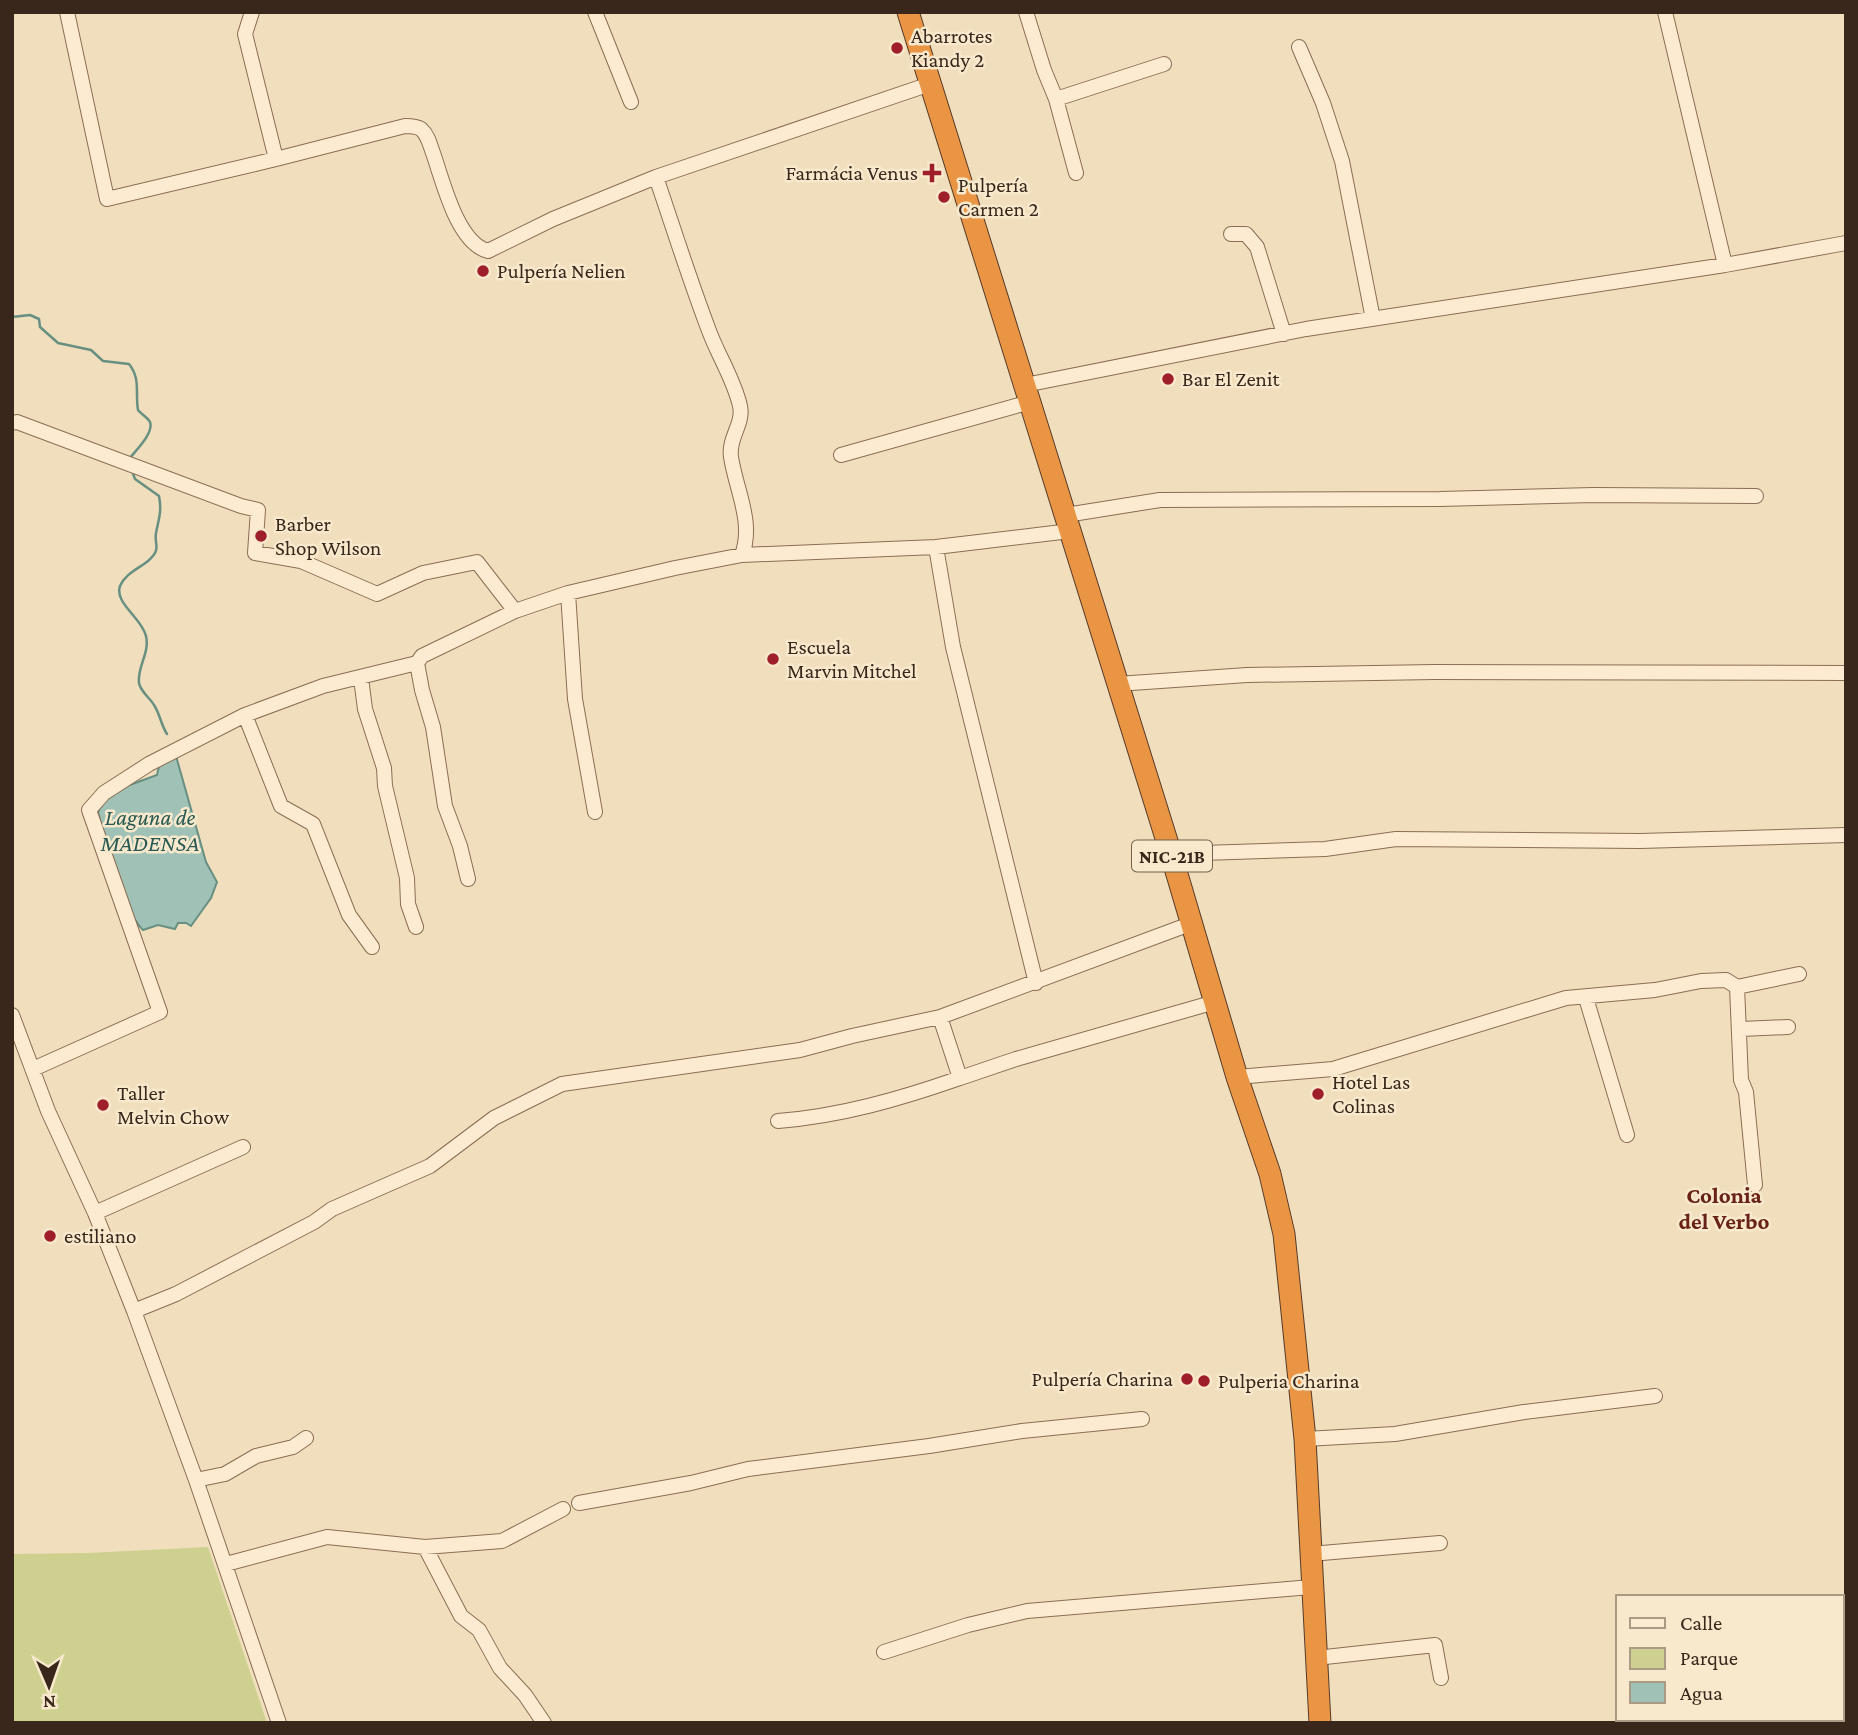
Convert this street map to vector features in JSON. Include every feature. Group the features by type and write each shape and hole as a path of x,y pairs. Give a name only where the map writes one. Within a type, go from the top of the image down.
{"highway":[{"name":"NIC-21B","path":"910,13 1171,854 1237,1077 1270,1174 1284,1234 1305,1439 1320,1723"}],"street":[{"path":"67,12 107,199 414,126 427,136 453,210 468,237 480,249 488,251 553,219 656,177 930,83"},
{"path":"252,12 245,34 276,159"},
{"path":"595,12 631,102"},
{"path":"1026,12 1056,99 1076,173"},
{"path":"1665,12 1725,265"},
{"path":"1299,47 1323,103 1342,161 1373,319"},
{"path":"1056,99 1164,64"},
{"path":"656,177 709,330 741,407 741,421 733,433 730,455 740,488 747,533 742,555"},
{"path":"1231,234 1246,234 1257,247 1284,334"},
{"path":"841,454 1027,394 1284,334 1725,265 1846,243"},
{"path":"12,423 17,422 258,510 255,554 300,561 377,594 423,573 477,562 514,611"},
{"path":"468,879 460,846 445,806 433,727 422,690 418,663 422,656 514,611 568,593 742,555 936,547 1068,523 1160,500 1756,496"},
{"path":"936,547 953,647 1036,983"},
{"path":"568,593 575,699 595,812"},
{"path":"33,1069 160,1012 89,810 104,793 149,764 246,715 323,686 418,663"},
{"path":"1117,684 1261,674 1846,673"},
{"path":"361,678 365,709 384,768 384,786 407,878 408,904 416,927"},
{"path":"246,715 281,806 313,824 349,915 372,947"},
{"path":"1171,854 1325,849 1396,839 1640,841 1846,835"},
{"path":"134,1311 176,1294 314,1223 332,1209 430,1166 494,1118 562,1084 800,1050 940,1017 1190,925"},
{"path":"1237,1077 1333,1069 1566,998 1655,990 1701,981 1727,980 1737,987 1799,974"},
{"path":"1737,987 1741,1029 1741,1080 1746,1092 1755,1185"},
{"path":"1586,998 1627,1135"},
{"path":"778,1121 817,1118 902,1098 1029,1055 1215,1002"},
{"path":"12,1015 19,1051 33,1069 48,1111 95,1213 134,1311 226,1564 279,1723"},
{"path":"940,1017 960,1077"},
{"path":"1741,1029 1788,1027"},
{"path":"95,1213 243,1147"},
{"path":"1305,1439 1395,1434 1524,1412 1655,1396"},
{"path":"579,1503 691,1483 748,1469 1022,1431 1142,1419"},
{"path":"196,1480 225,1474 256,1457 293,1447 306,1438"},
{"path":"226,1564 327,1537 425,1547 502,1541 563,1509"},
{"path":"1310,1555 1440,1543"},
{"path":"425,1547 461,1616 479,1630 500,1668 525,1695 544,1723"},
{"path":"884,1653 968,1625 1027,1611 1311,1587"},
{"path":"1316,1658 1435,1645 1441,1678"}],"green space":[{"path":"208,1547 267,1723 12,1723 12,1554"}],"water":[{"name":"Laguna de MADENSA","path":"176,756 206,862 217,882 211,898 191,926 178,923 175,929 158,925 143,930 122,892 98,812 106,797 157,775 160,762"}],"waterway":[{"path":"12,317 30,315 39,319 40,327 58,343 91,350 103,361 129,364 136,381 138,410 149,420 151,426 147,436 130,458"},
{"path":"132,471 135,479 159,496 160,511 155,553 125,578 119,592 146,636 139,683 156,708 167,734"}],"place":[{"name":"Abarrotes Kiandy 2","path":"897,48"},
{"name":"Farmácia Venus","path":"932,173"},
{"name":"Pulpería Carmen 2","path":"944,197"},
{"name":"Pulpería Nelien","path":"483,271"},
{"name":"Bar El Zenit","path":"1168,379"},
{"name":"Barber Shop Wilson","path":"261,536"},
{"name":"Escuela Marvin Mitchel","path":"773,659"},
{"name":"Hotel Las Colinas","path":"1318,1094"},
{"name":"Taller Melvin Chow","path":"103,1105"},
{"name":"estiliano","path":"50,1236"},
{"name":"Pulpería Charina","path":"1187,1379"},
{"name":"Pulperia Charina","path":"1204,1381"}],"district":[{"name":"Colonia del Verbo","path":"1724,1208"}]}
